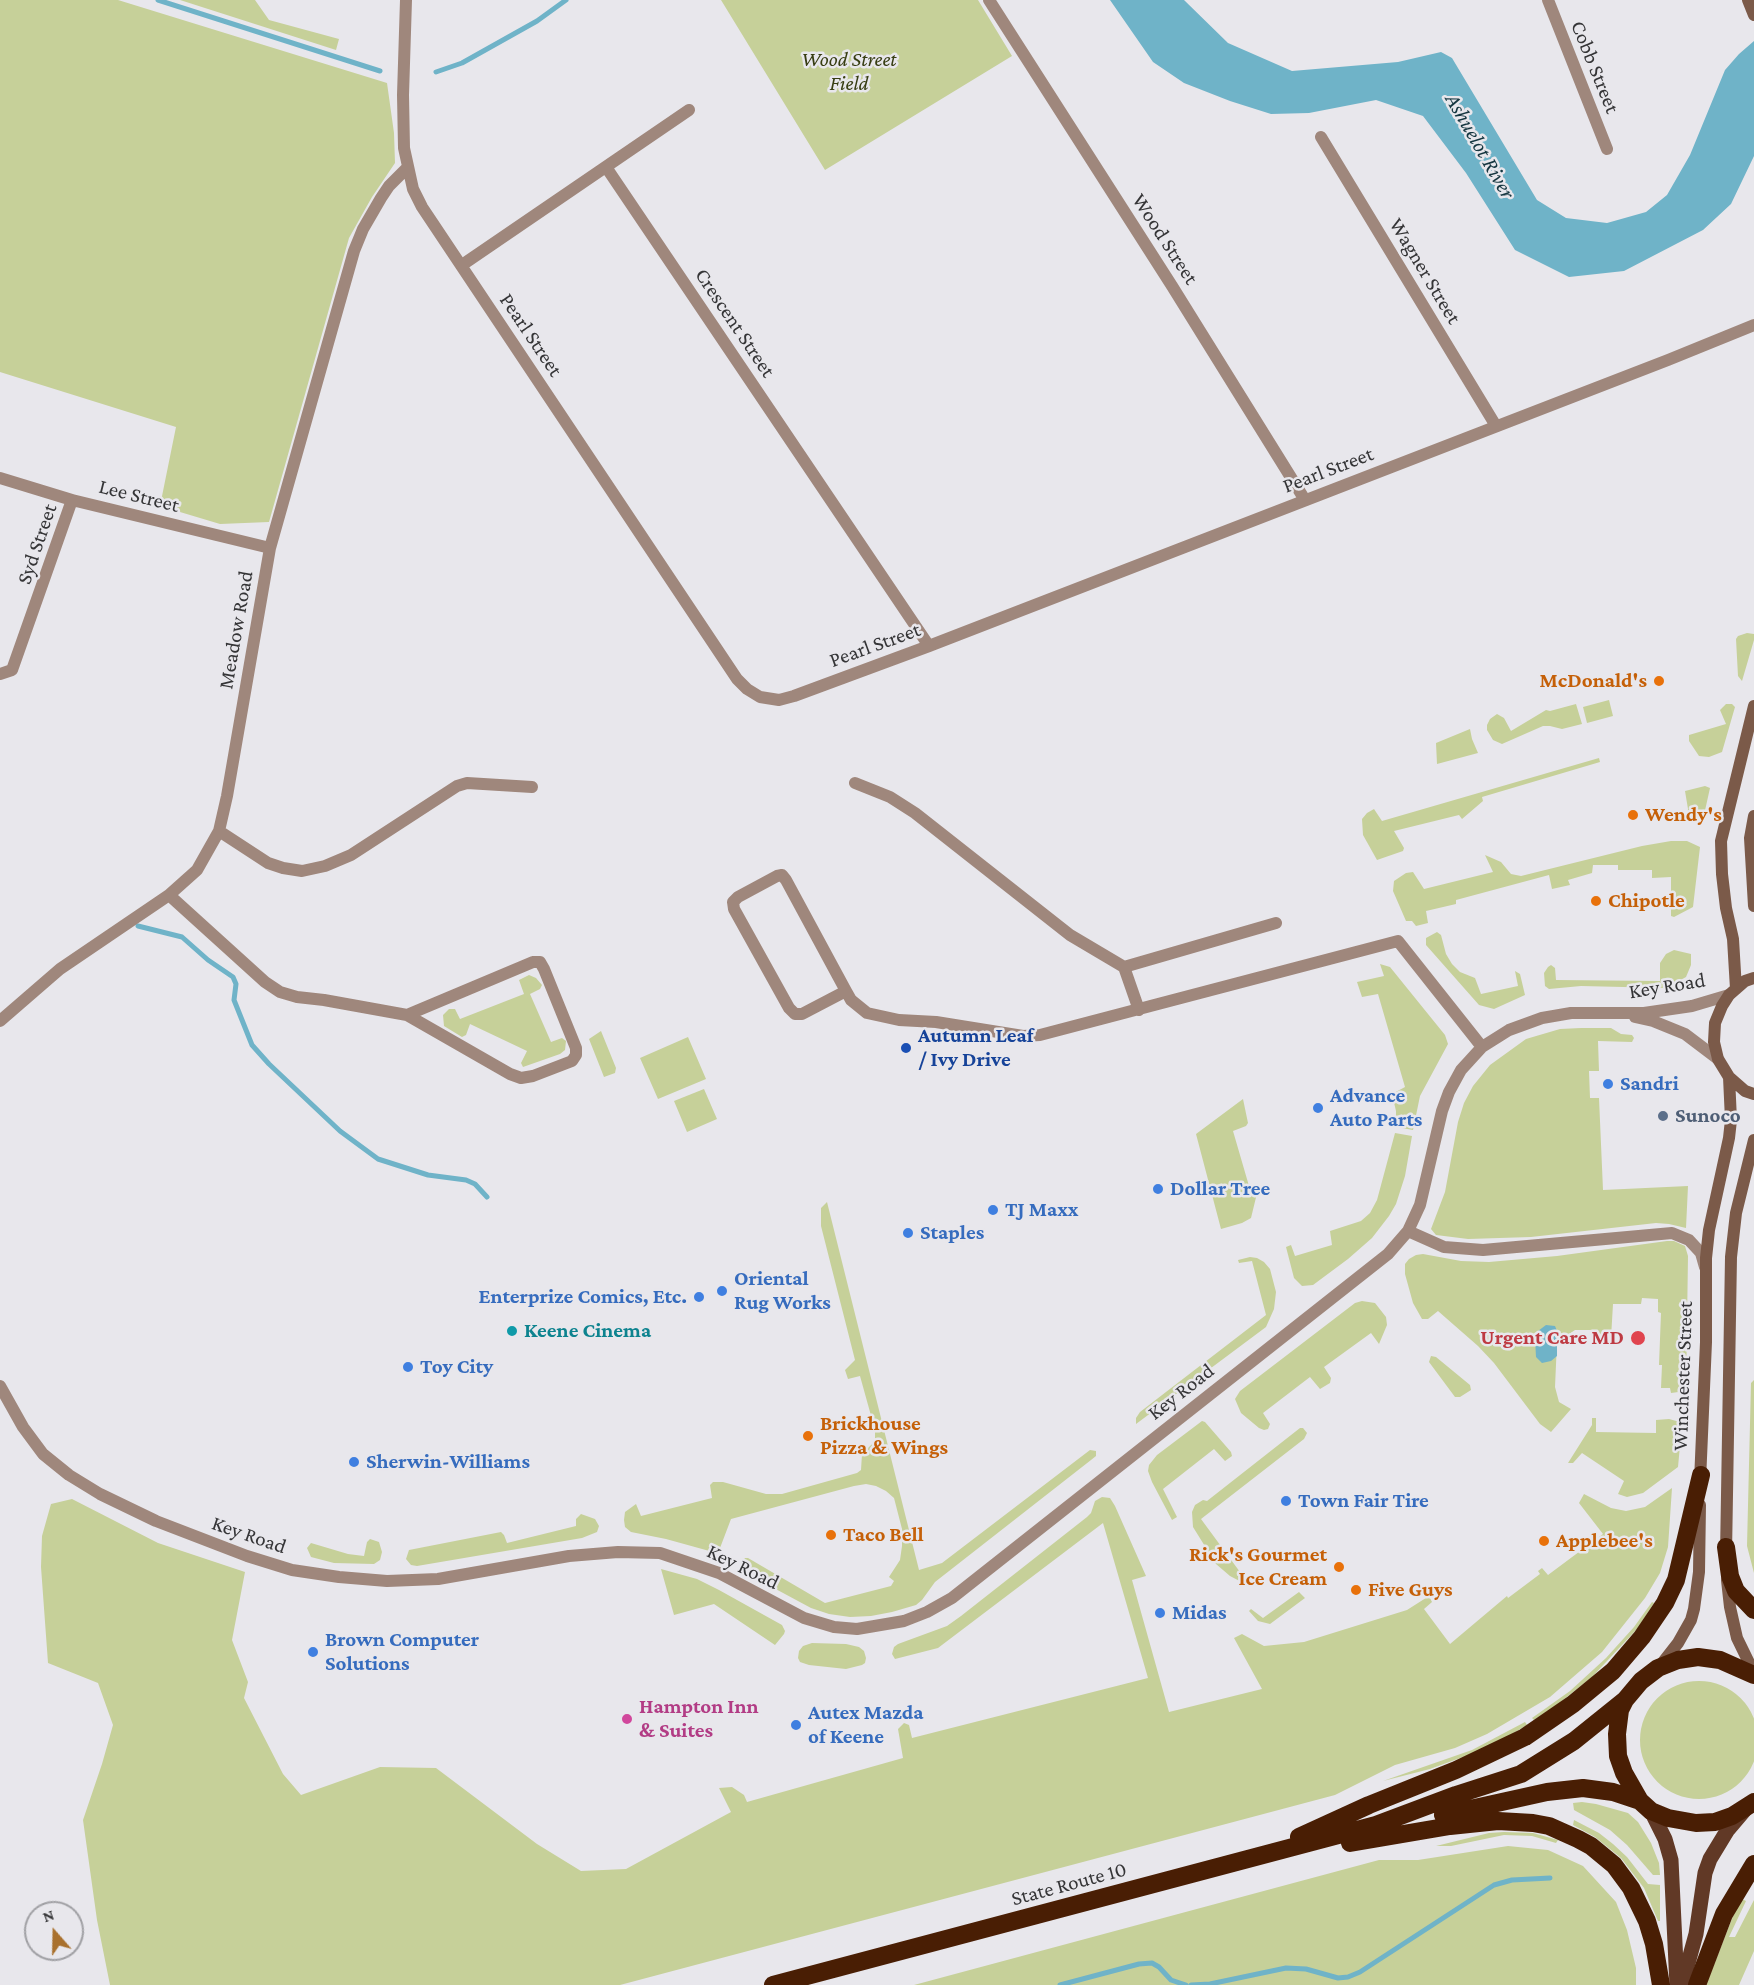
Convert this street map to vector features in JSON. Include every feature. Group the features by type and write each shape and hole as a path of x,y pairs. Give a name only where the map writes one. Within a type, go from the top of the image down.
{"highway":[{"path":"1254,1858 1369,1805 1456,1770 1525,1737 1574,1704 1600,1682 1629,1654 1642,1637 1665,1602 1676,1580 1701,1475"},
{"path":"1726,1547 1730,1576 1736,1591 1754,1610"},
{"path":"1658,1668 1678,1660 1698,1657 1720,1660 1754,1674"},
{"name":"State Route 10","path":"773,1985 1376,1826 1521,1774 1574,1741 1658,1668"},
{"path":"1627,1697 1617,1721 1618,1756 1624,1773 1653,1810"},
{"name":"State Route 10","path":"1376,1826 1460,1813 1546,1792 1583,1788 1612,1792 1653,1810 1696,1823 1715,1822 1732,1816 1751,1804"},
{"path":"1254,1858 1474,1823 1517,1822 1549,1827 1591,1846 1623,1875 1647,1921 1662,1985"},
{"path":"1697,1985 1724,1914 1754,1864"}],"main road":[{"path":"1680,1985 1696,1934 1705,1873 1710,1859 1727,1831 1751,1804"},
{"path":"1653,1810 1671,1860 1680,1985"}],"street":[{"name":"Pearl Street","path":"406,0 403,126 407,168 413,189 422,207 737,679 760,697 779,700 929,646 1754,325"},
{"name":"Wood Street","path":"989,0 1172,286 1305,500"},
{"name":"Cobb Street","path":"1548,0 1607,149"},
{"path":"1748,0 1754,15"},
{"path":"462,265 689,110"},
{"name":"Wagner Street","path":"1321,137 1496,426"},
{"name":"Crescent Street","path":"606,167 929,646"},
{"name":"Meadow Road","path":"0,1021 60,969 169,894 197,870 219,831 228,796 270,548 354,251 363,229 381,198 389,186 407,168"},
{"name":"Lee Street","path":"0,478 72,500 270,548"},
{"name":"Syd Street","path":"0,674 12,670 72,500"},
{"path":"1732,992 1733,939 1722,874 1721,841 1754,706"},
{"path":"219,831 268,863 302,871 325,866 351,855 457,786 467,783 532,787"},
{"path":"855,783 890,797 915,813 1070,935 1124,967 1139,1010"},
{"path":"1754,816 1749,838 1754,906"},
{"path":"846,991 802,1014 795,1014 789,1008 734,909 733,902 738,897 782,875 851,1000 867,1013 899,1020 936,1022 1023,1036 1040,1035 1139,1010 1398,941 1482,1047"},
{"path":"169,894 265,982 280,992 297,997 407,1015 510,1074 521,1078 533,1076 572,1061 576,1055 574,1042 540,962 533,962 407,1015"},
{"path":"1124,967 1276,923"},
{"path":"1754,978 1732,992 1722,1006 1715,1023 1714,1042 1718,1059 1729,1077 1745,1091 1754,1094"},
{"name":"Key Road","path":"1617,1013 1644,1013 1692,1006 1732,992"},
{"path":"1617,1013 1571,1012 1542,1018 1509,1030 1482,1047 1461,1070 1449,1092 1442,1112 1420,1205 1405,1234 1444,1247 1483,1250 1672,1233 1689,1240 1696,1247 1704,1261 1706,1271"},
{"name":"Key Road","path":"1617,1013 1653,1021 1682,1033 1699,1043 1718,1059"},
{"name":"Winchester Street","path":"1658,1668 1678,1643 1695,1609 1699,1572 1706,1271 1709,1230 1729,1138 1731,1120 1729,1077"},
{"path":"1754,1140 1736,1213 1731,1257 1726,1547 1730,1607 1737,1638 1754,1674"},
{"name":"Key Road","path":"0,1386 23,1427 43,1454 69,1475 100,1494 156,1521 292,1570 387,1581 438,1579 594,1553 660,1553 719,1573 804,1618 834,1627 857,1629 903,1620 927,1612 952,1598 1371,1269 1405,1234"}],"green space":[{"path":"0,0 118,0 387,83 394,133 395,163 372,197 349,238 269,522 220,524 160,506 176,427 0,372"},
{"path":"180,0 255,0 269,20 339,39 336,50"},
{"name":"Wood Street Field","path":"721,0 978,0 1012,56 825,170"},
{"path":"1747,633 1754,634 1754,640 1742,681 1738,676 1736,639"},
{"path":"1609,700 1613,716 1587,723 1583,707"},
{"path":"1576,704 1582,724 1562,729 1543,726 1502,744 1493,740 1487,730 1490,719 1497,714 1504,718 1511,731 1546,710"},
{"path":"1726,704 1732,704 1735,707 1722,752 1709,757 1699,756 1689,741 1689,735 1726,724 1720,710"},
{"path":"1470,729 1478,753 1437,764 1436,743"},
{"path":"1599,758 1600,762 1482,797 1483,801 1462,819 1459,815 1394,831 1404,848 1403,851 1377,860 1363,835 1362,819 1374,809 1382,821"},
{"path":"1705,786 1710,788 1702,824 1687,820 1685,791"},
{"path":"1671,841 1687,841 1700,847 1693,907 1674,917 1671,916 1671,877 1652,878 1652,870 1618,870 1618,865 1593,865 1592,873 1568,880 1570,885 1552,889 1549,875 1456,900 1456,904 1426,911 1428,923 1416,926 1412,921 1406,921 1393,891 1394,881 1406,873 1413,872 1424,889 1493,872 1485,855 1501,862 1511,874 1521,876"},
{"path":"1437,932 1441,935 1446,954 1452,964 1460,972 1475,978 1481,994 1518,986 1515,971 1520,974 1525,995 1494,1009 1479,1005 1426,945 1426,938"},
{"path":"1674,950 1691,954 1691,965 1686,977 1666,988 1581,986 1549,989 1545,986 1544,973 1551,965 1555,968 1556,980 1660,981 1660,963 1666,954"},
{"path":"1380,964 1390,967 1445,1035 1448,1044 1420,1096 1413,1130 1396,1127 1396,1111 1392,1094 1405,1087 1378,994 1362,997 1357,982 1384,976"},
{"path":"529,975 536,978 542,985 540,989 530,994 551,1042 562,1038 566,1041 565,1050 560,1054 523,1067 521,1063 527,1051 470,1024 466,1035 462,1037 444,1026 443,1015 449,1009 455,1009 460,1019 524,994 519,980"},
{"path":"1611,1028 1621,1034 1632,1035 1634,1038 1632,1042 1598,1041 1599,1071 1589,1071 1590,1098 1599,1098 1603,1190 1688,1186 1686,1228 1656,1223 1531,1237 1468,1239 1436,1235 1431,1229 1445,1192 1458,1122 1473,1086 1490,1065 1526,1039 1560,1029"},
{"path":"601,1031 616,1068 615,1073 604,1077 589,1039"},
{"path":"688,1037 706,1079 658,1099 640,1058"},
{"path":"704,1089 717,1119 687,1132 674,1101"},
{"path":"1243,1099 1248,1123 1233,1131 1249,1186 1259,1185 1251,1218 1221,1229 1196,1134"},
{"path":"1395,1133 1412,1136 1405,1176 1396,1204 1389,1216 1372,1238 1348,1259 1313,1285 1302,1286 1294,1278 1286,1247 1291,1245 1295,1256 1332,1245 1330,1231 1361,1221 1370,1213 1377,1200"},
{"path":"827,1202 919,1570 942,1563 1090,1450 1096,1451 1096,1456 935,1582 916,1605 871,1616 850,1617 811,1608 744,1572 740,1564 748,1558 825,1603 891,1586 894,1581 889,1577 900,1560 902,1529 894,1498 876,1486 866,1484 854,1486 731,1519 720,1548 713,1552 631,1532 625,1527 624,1520 625,1512 636,1504 641,1516 712,1498 710,1485 713,1482 723,1482 766,1494 782,1494 861,1470 862,1454 875,1441 875,1430 860,1376 848,1379 845,1370 855,1360 821,1226 821,1208"},
{"path":"1674,1241 1685,1246 1688,1256 1686,1391 1671,1393 1670,1388 1661,1388 1662,1365 1659,1365 1661,1313 1658,1312 1658,1299 1642,1298 1641,1304 1613,1304 1611,1338 1597,1337 1594,1330 1575,1330 1557,1342 1555,1387 1559,1402 1571,1409 1551,1432 1540,1424 1494,1363 1478,1346 1438,1311 1428,1319 1422,1319 1413,1303 1405,1274 1405,1264 1409,1259 1423,1254 1461,1261 1489,1262 1557,1256"},
{"path":"1250,1257 1264,1262 1270,1269 1276,1292 1274,1309 1266,1327 1136,1424 1136,1418 1140,1412 1266,1315 1252,1261 1239,1263 1238,1260"},
{"path":"1362,1301 1375,1303 1386,1317 1387,1325 1379,1344 1371,1333 1324,1367 1331,1378 1330,1383 1320,1389 1310,1377 1263,1413 1270,1424 1268,1429 1259,1428 1241,1413 1235,1399 1240,1391 1355,1303"},
{"path":"1431,1356 1436,1357 1470,1385 1471,1390 1460,1397 1455,1397 1429,1362"},
{"path":"1754,1380 1754,1573 1747,1546 1751,1383"},
{"path":"1592,1418 1596,1418 1596,1432 1656,1433 1656,1420 1669,1419 1680,1422 1682,1424 1678,1467 1643,1493 1627,1497 1618,1494 1624,1481 1582,1453 1573,1463 1568,1463 1592,1425"},
{"path":"1202,1421 1231,1452 1232,1456 1225,1461 1214,1449 1163,1489 1177,1517 1172,1520 1152,1482 1148,1471 1149,1465 1157,1455"},
{"path":"1300,1428 1307,1433 1304,1439 1201,1519 1251,1587 1230,1576 1216,1564 1193,1527 1192,1512 1195,1505 1203,1500 1207,1501"},
{"path":"1672,1488 1668,1547 1660,1573 1645,1598 1602,1652 1550,1697 1487,1734 1455,1748 1395,1765 1335,1795 620,1985 110,1985 97,1920 83,1820 113,1725 98,1683 48,1663 41,1567 42,1536 51,1504 72,1499 158,1543 245,1572 232,1640 248,1682 244,1698 283,1774 301,1795 380,1767 436,1768 537,1844 581,1871 626,1869 731,1812 719,1788 732,1787 744,1795 747,1802 903,1758 898,1729 904,1723 909,1725 912,1738 1148,1678 1103,1523 938,1648 895,1659 892,1654 894,1647 898,1644 947,1626 961,1616 1087,1517 1095,1501 1102,1497 1110,1498 1115,1506 1146,1576 1132,1580 1169,1712 1262,1689 1234,1638 1242,1634 1264,1646 1304,1642 1407,1610 1429,1596 1432,1602 1424,1609 1450,1644 1507,1596 1508,1598 1540,1574 1538,1571 1542,1568 1548,1575 1603,1534 1579,1503 1584,1494 1611,1508 1626,1511 1645,1507"},
{"path":"581,1514 595,1519 599,1526 597,1532 582,1538 417,1566 411,1565 406,1559 409,1550 501,1532 507,1543 576,1526 576,1519"},
{"path":"370,1539 379,1542 382,1552 380,1560 374,1564 334,1563 311,1557 307,1548 311,1543 348,1554 364,1556 367,1542"},
{"path":"661,1569 697,1579 719,1590 782,1625 784,1634 775,1645 714,1604 674,1615"},
{"path":"1299,1592 1305,1598 1270,1624 1258,1621 1249,1611 1251,1609 1263,1618"},
{"path":"1652,1602 1654,1603 1637,1629 1592,1677 1558,1704 1534,1720 1532,1718 1570,1691 1606,1658 1634,1627"},
{"path":"812,1643 846,1644 859,1647 864,1651 865,1663 846,1669 800,1662 799,1651 803,1646"},
{"path":"1699,1681 1721,1686 1741,1698 1753,1718 1758,1740 1753,1762 1741,1782 1721,1794 1699,1799 1677,1794 1657,1782 1645,1762 1640,1740 1645,1718 1657,1698 1677,1686"},
{"path":"1525,1722 1527,1725 1495,1744 1474,1753 1430,1769 1383,1781 1472,1750"},
{"path":"1582,1802 1628,1813 1638,1822 1651,1843 1659,1863 1660,1875 1653,1875 1627,1845 1610,1830 1574,1810 1573,1803"},
{"path":"1574,1820 1599,1833 1613,1844 1627,1857 1648,1884 1660,1885 1660,1921 1644,1888 1621,1858 1595,1837 1573,1825"},
{"path":"1489,1833 1533,1833 1558,1840 1556,1843 1532,1836 1504,1835 1451,1846 1436,1846"},
{"path":"1508,1846 1548,1850 1583,1866 1616,1902 1627,1930 1636,1968 1636,1985 914,1985 1379,1860 1418,1860"},
{"path":"1742,1899 1746,1901 1729,1937 1735,1937 1754,1900 1754,1951 1739,1985 1706,1985 1733,1916"}],"water":[{"name":"Ashuelot River","path":"1110,0 1184,0 1228,43 1292,71 1398,62 1441,52 1452,58 1537,200 1566,218 1607,223 1646,212 1667,195 1690,155 1725,70 1754,41 1754,156 1731,204 1703,230 1624,271 1569,277 1515,250 1466,173 1423,116 1376,100 1309,113 1271,114 1230,101 1184,83 1153,62"},
{"path":"1546,1325 1555,1326 1557,1331 1557,1356 1551,1361 1542,1363 1536,1357 1535,1338 1538,1331"}],"waterway":[{"path":"158,0 380,71"},
{"path":"436,72 462,63 537,21 566,0"},
{"path":"138,926 182,937 208,960 233,977 236,984 234,1000 252,1045 340,1131 378,1159 428,1175 466,1180 475,1184 487,1197"},
{"path":"1191,1985 1210,1984 1286,1968 1306,1969 1338,1978 1348,1977 1360,1972 1494,1885 1512,1880 1550,1878"},
{"path":"1060,1985 1139,1964 1152,1963 1171,1980 1186,1985"}],"place":[{"name":"McDonald's","path":"1659,681"},
{"name":"Wendy's","path":"1633,815"},
{"name":"Chipotle","path":"1596,901"},
{"name":"Autumn Leaf / Ivy Drive","path":"906,1048"},
{"name":"Sandri","path":"1608,1084"},
{"name":"Advance Auto Parts","path":"1318,1108"},
{"name":"Sunoco","path":"1663,1116"},
{"name":"Dollar Tree","path":"1158,1189"},
{"name":"TJ Maxx","path":"993,1210"},
{"name":"Staples","path":"908,1233"},
{"name":"Oriental Rug Works","path":"722,1291"},
{"name":"Enterprize Comics, Etc.","path":"699,1297"},
{"name":"Keene Cinema","path":"512,1331"},
{"name":"Urgent Care MD","path":"1638,1338"},
{"name":"Toy City","path":"408,1367"},
{"name":"Brickhouse Pizza & Wings","path":"808,1436"},
{"name":"Sherwin-Williams","path":"354,1462"},
{"name":"Town Fair Tire","path":"1286,1501"},
{"name":"Taco Bell","path":"831,1535"},
{"name":"Applebee's","path":"1544,1541"},
{"name":"Rick's Gourmet Ice Cream","path":"1339,1567"},
{"name":"Five Guys","path":"1356,1590"},
{"name":"Midas","path":"1160,1613"},
{"name":"Brown Computer Solutions","path":"313,1652"},
{"name":"Hampton Inn & Suites","path":"627,1719"},
{"name":"Autex Mazda of Keene","path":"796,1725"}]}
